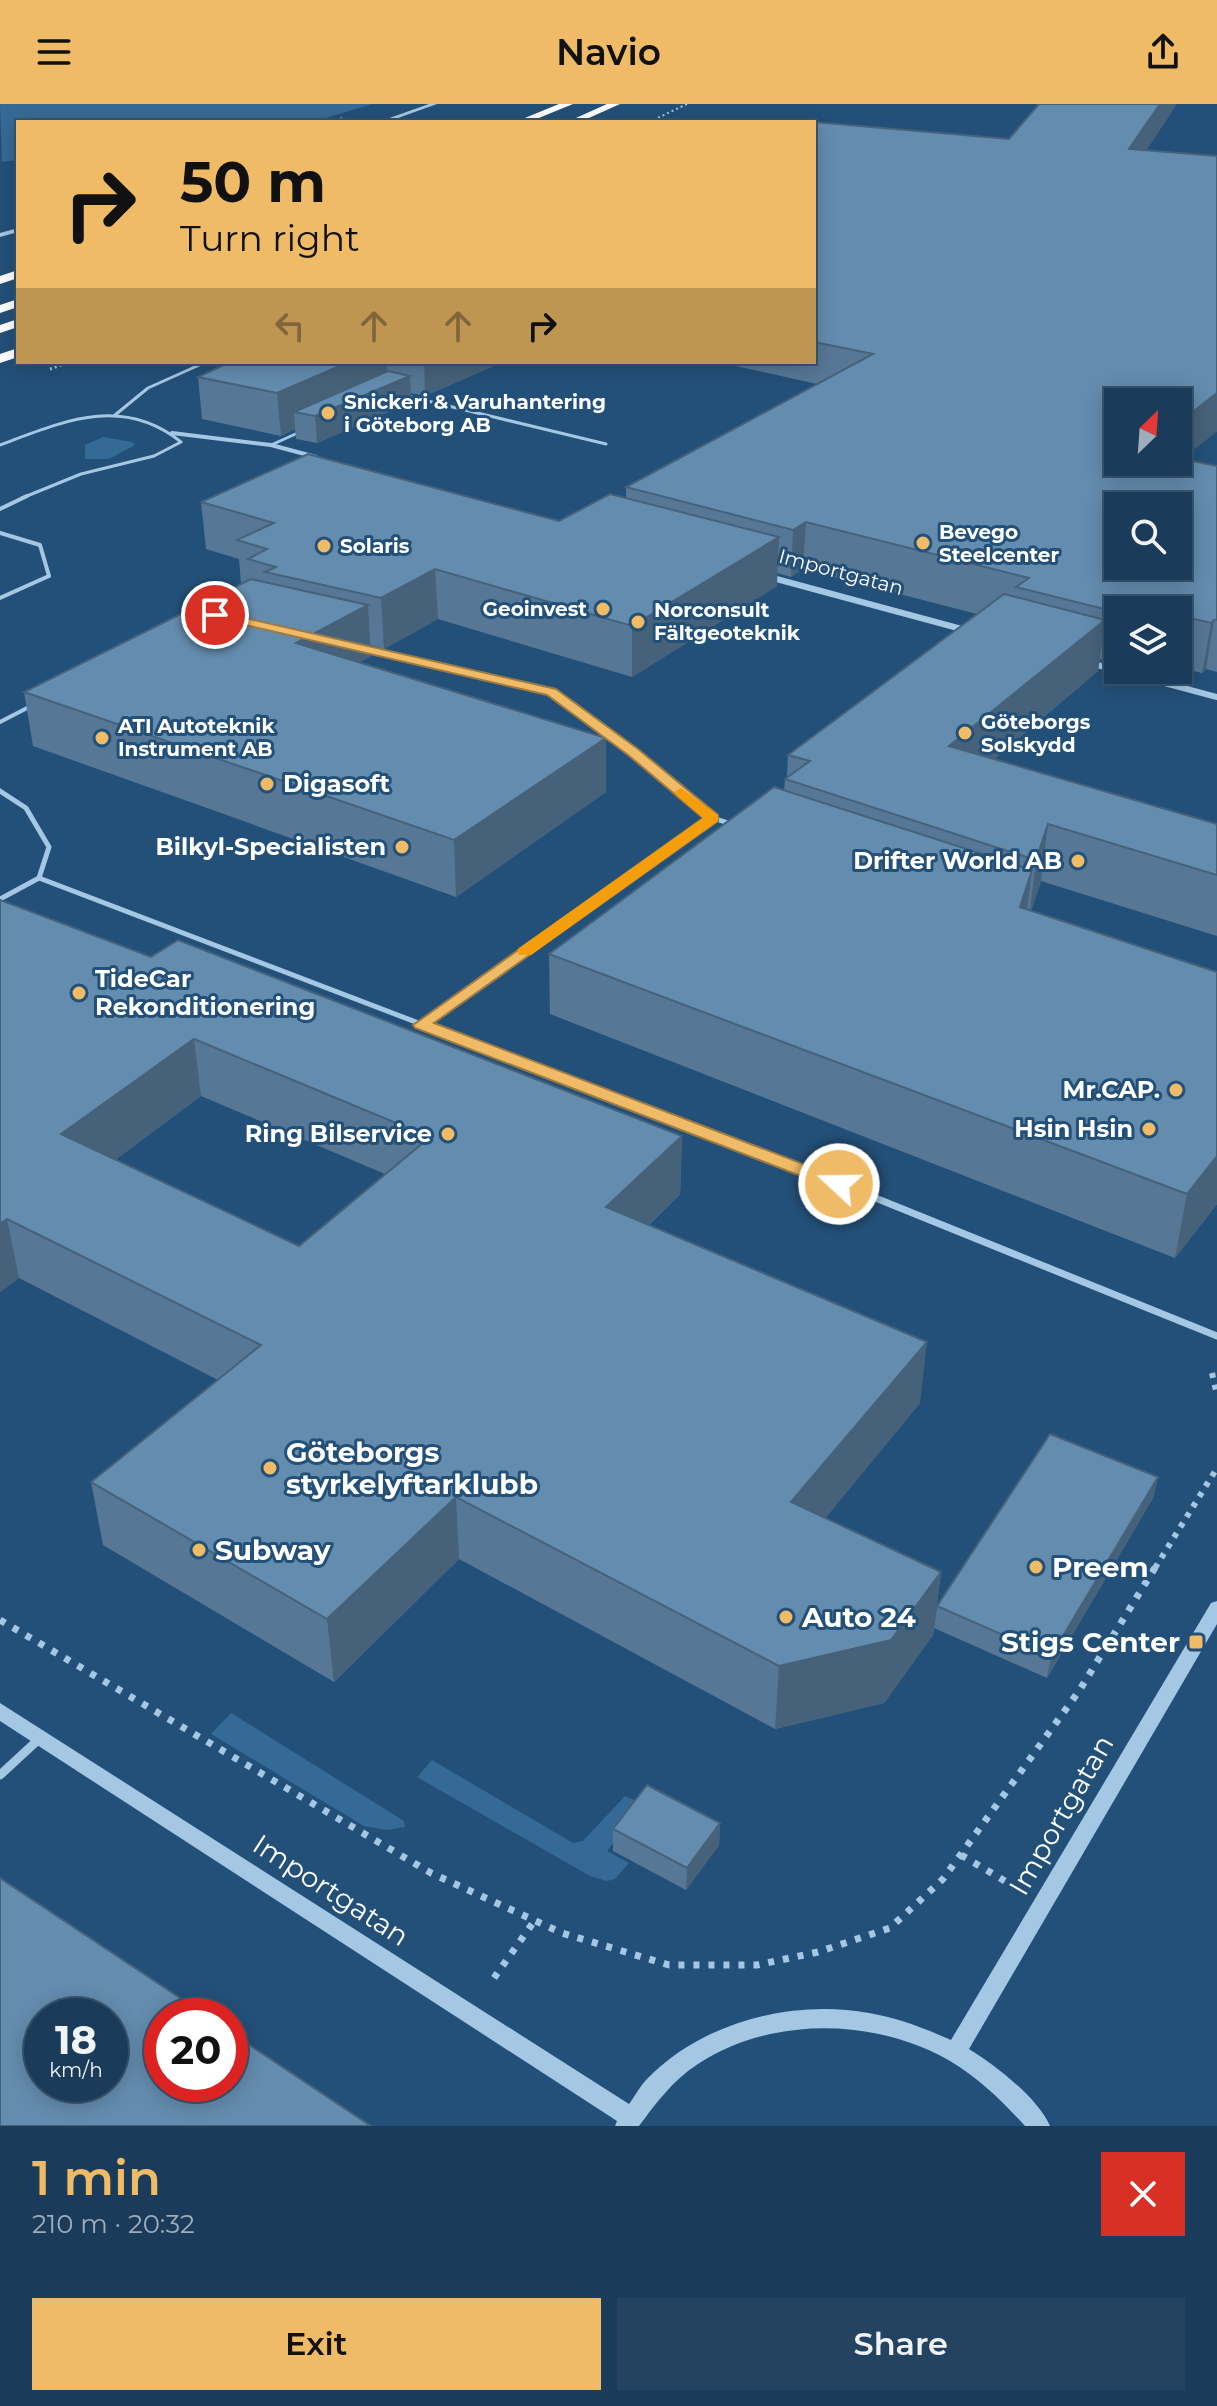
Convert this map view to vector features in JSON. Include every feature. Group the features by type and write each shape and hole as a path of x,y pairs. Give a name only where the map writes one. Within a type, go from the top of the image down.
{"highway":[{"path":"525,120 568,104"},
{"path":"577,120 615,104"}],"street":[{"path":"387,120 434,104"},
{"path":"172,433 271,445 332,461"},
{"name":"Importgatan","path":"759,575 973,632"},
{"path":"1080,660 1217,697"},
{"name":"Importgatan","path":"955,2053 1217,1608"},
{"name":"Importgatan","path":"0,1711 628,2122 652,2089 708,2046 741,2031 812,2017 885,2025 955,2053 985,2073 1039,2126"}],"lane":[{"path":"115,415 148,388 202,364"},
{"path":"405,396 606,444"},
{"path":"0,445 85,415 148,420 172,433 181,442 163,454 129,466 82,473 0,509"},
{"path":"271,445 310,427"},
{"path":"0,533 40,545 49,576 0,598"},
{"path":"353,645 552,692 633,752 713,818 742,828"},
{"path":"0,722 40,702"},
{"path":"0,791 26,808 49,847 39,878 0,899"},
{"path":"421,1025 713,818"},
{"path":"39,878 868,1195 1217,1336"},
{"path":"0,1775 41,1737"}],"path":[{"path":"652,120 687,104"},
{"path":"0,1620 431,1873 562,1933 669,1965 757,1965 818,1952 890,1928 943,1879 1079,1691 1217,1468"},
{"path":"468,2015 535,1920"}],"shaded area":[{"path":"0,104 372,104 320,120 16,120 16,160 2,162"},
{"path":"103,437 135,445 109,459 85,459 85,445"},
{"path":"231,1713 404,1821 405,1827 387,1830 364,1826 211,1734"},
{"path":"432,1760 573,1843 583,1841 625,1796 644,1804 607,1851 629,1863 615,1879 607,1881 590,1876 417,1777"}],"building":[{"path":"1039,104 1160,104 1129,149 1217,156 1217,393 1192,412 1192,388 1104,388 1104,476 1192,476 1192,461 1217,466 1217,620 1211,623 1192,618 1192,596 1104,596 1104,609 1016,587 1029,578 806,522 793,530 626,487 873,354 816,342 816,122 1009,139"},
{"path":"226,364 344,364 277,393 198,377"},
{"path":"388,371 410,376 315,416 294,412"},
{"path":"308,454 559,521 610,494 779,537 632,626 435,569 381,598 265,572 276,567 248,559 267,549 237,540 274,523 201,502"},
{"path":"251,579 368,605 296,643 606,738 454,840 24,692"},
{"path":"1004,594 1104,620 949,746 1217,824 1217,875 1048,824 1036,860 785,779 810,761 788,755"},
{"path":"774,787 1032,870 1020,907 1217,972 1217,1156 1187,1194 549,954"},
{"path":"0,900 151,957 178,940 682,1136 606,1207 927,1342 791,1502 941,1572 891,1640 779,1666 456,1497 327,1619 91,1482 261,1345 7,1219 0,1224","holes":["194,1039 430,1137 299,1246 61,1134"]},
{"path":"1050,1434 1158,1477 1051,1656 937,1606"},
{"path":"647,1785 720,1823 687,1868 613,1829"},
{"path":"0,1878 180,1998 144,1998 144,2102 248,2102 248,2044 371,2126 0,2126"}],"slow traffic":[{"path":"525,951 713,818 681,792"}],"place":[{"name":"Snickeri & Varuhantering i Göteborg AB","path":"328,413"},
{"name":"Bevego Steelcenter","path":"923,543"},
{"name":"Solaris","path":"324,546"},
{"name":"Geoinvest","path":"603,609"},
{"name":"Norconsult Fältgeoteknik","path":"638,622"},
{"name":"Göteborgs Solskydd","path":"965,733"},
{"name":"ATI Autoteknik Instrument AB","path":"102,738"},
{"name":"Digasoft","path":"267,784"},
{"name":"Bilkyl-Specialisten","path":"402,847"},
{"name":"Drifter World AB","path":"1078,861"},
{"name":"TideCar Rekonditionering","path":"79,993"},
{"name":"Mr.CAP.","path":"1176,1090"},
{"name":"Hsin Hsin","path":"1149,1129"},
{"name":"Ring Bilservice","path":"448,1134"},
{"name":"Göteborgs styrkelyftarklubb","path":"270,1468"},
{"name":"Subway","path":"199,1550"},
{"name":"Preem","path":"1036,1567"},
{"name":"Auto 24","path":"786,1617"},
{"name":"Stigs Center","path":"1196,1642"}],"route":[{"path":"215,615 552,692 633,752 713,818 421,1025 839,1184"}]}
